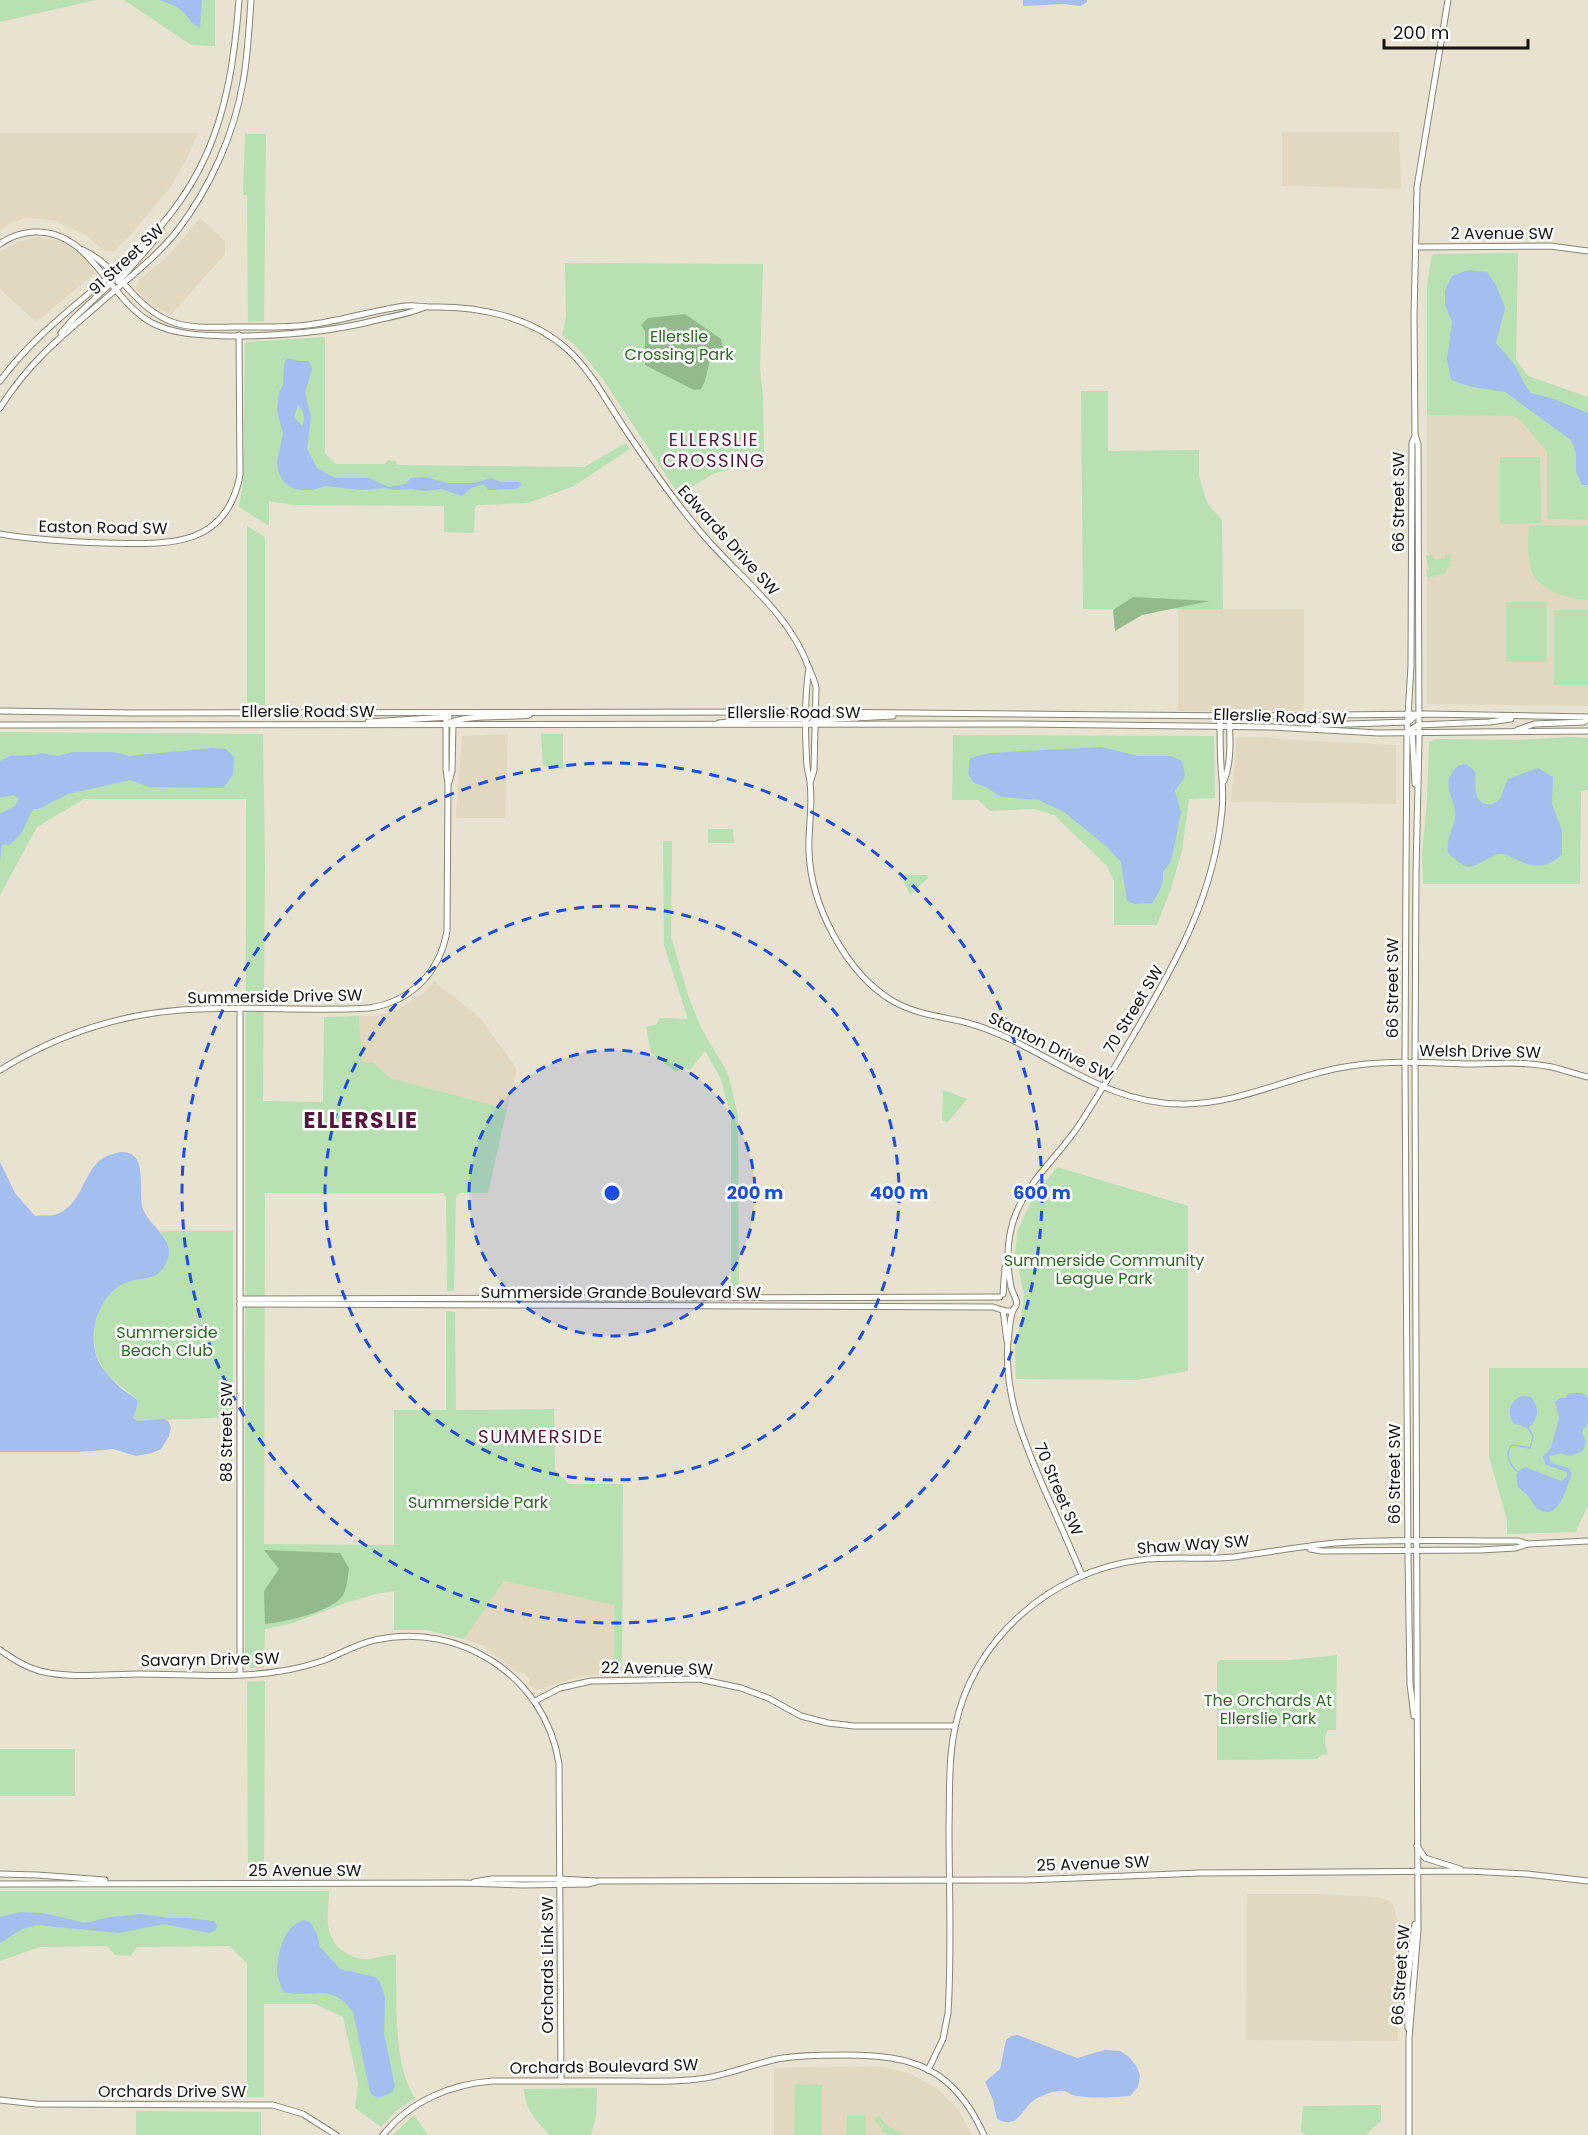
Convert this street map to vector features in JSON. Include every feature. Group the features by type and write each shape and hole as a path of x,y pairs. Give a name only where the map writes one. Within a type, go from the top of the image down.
{"street":[{"name":"91 Street SW","path":"112,274 167,220 199,170 219,124 232,66 239,0"},
{"name":"91 Street SW","path":"120,282 160,249 176,232 217,165 241,92 252,0"},
{"name":"66 Street SW","path":"1417,1738 1410,1684 1406,1064 1418,444 1415,435 1414,316 1420,170 1448,0"},
{"path":"115,290 153,242 167,220"},
{"path":"0,244 23,233 39,232 59,235 83,250"},
{"name":"2 Avenue SW","path":"1416,247 1550,246 1588,251"},
{"name":"Edwards Drive SW","path":"83,250 89,252 146,308 166,320 195,327 306,325 410,305 472,309 517,320 548,334 573,355 590,374 673,499 723,557 788,626 800,644 815,682 816,723"},
{"name":"Edwards Drive SW","path":"83,250 108,282 139,314 164,328 188,334 239,336 330,331 412,313 427,307"},
{"path":"52,343 108,282 112,274"},
{"name":"91 Street SW","path":"0,381 53,322 108,282"},
{"name":"91 Street SW","path":"0,408 24,375 52,343 115,290"},
{"name":"Easton Road SW","path":"0,534 56,542 169,543 194,537 211,526 228,507 240,475 239,327"},
{"name":"66 Street SW","path":"1409,2135 1409,2038 1406,2006 1417,1913 1415,1064 1418,804 1411,666 1412,443 1415,435"},
{"name":"Edwards Drive SW","path":"807,722 809,668"},
{"name":"Ellerslie Road SW","path":"0,711 446,715"},
{"path":"446,725 545,712"},
{"path":"807,722 817,712"},
{"name":"Ellerslie Road SW","path":"453,713 817,712 1229,716 1413,723 1510,732 1588,731"},
{"path":"352,724 453,713"},
{"name":"Summerside Drive SW","path":"448,784 452,771 453,713"},
{"path":"816,723 911,713"},
{"name":"Summerside Drive SW","path":"0,1070 58,1040 118,1020 182,1010 376,1007 404,997 425,979 437,962 447,931 446,715"},
{"name":"70 Street SW","path":"1013,1295 1008,1263 1010,1231 1023,1199 1069,1140 1102,1087 1174,967 1197,916 1218,844 1223,810 1224,782 1221,766 1220,716"},
{"name":"70 Street SW","path":"1224,782 1228,772 1229,716"},
{"path":"1308,729 1320,725 1488,722 1528,716"},
{"name":"Ellerslie Road SW","path":"453,723 706,726 807,722 1308,729 1528,716 1588,718"},
{"path":"1510,732 1534,724 1581,722 1588,718"},
{"name":"Stanton Drive SW","path":"807,722 807,768 810,781 809,854 816,892 831,928 855,967 884,995 905,1007 989,1030 1102,1087 1141,1100 1171,1104 1193,1104 1236,1098 1344,1067 1406,1064"},
{"name":"Stanton Drive SW","path":"810,781 814,770 816,723"},
{"name":"Ellerslie Road SW","path":"0,724 446,725"},
{"name":"88 Street SW","path":"240,1009 240,1674"},
{"name":"Welsh Drive SW","path":"1406,1064 1541,1065 1588,1077"},
{"name":"70 Street SW","path":"1001,1296 1005,1287 1005,1268 1008,1263"},
{"path":"1010,1293 1013,1295 1017,1300 1014,1309 1002,1310 999,1305 1001,1296 1010,1293"},
{"name":"Summerside Grande Boulevard SW","path":"240,1302 1001,1296"},
{"name":"Summerside Grande Boulevard SW","path":"240,1302 805,1305 993,1307 1002,1310"},
{"name":"70 Street SW","path":"1007,1341 1014,1309"},
{"name":"70 Street SW","path":"1002,1310 1007,1341 1008,1377 1017,1419 1028,1452 1082,1575"},
{"name":"Shaw Way SW","path":"928,2070 940,2047 947,2019 950,1770 955,1726 972,1680 999,1637 1037,1601 1082,1575 1116,1564 1142,1560 1224,1557 1352,1542 1518,1541 1528,1544"},
{"path":"1528,1544 1588,1541"},
{"name":"Shaw Way SW","path":"1306,1548 1322,1551 1480,1550 1516,1548 1528,1544"},
{"name":"Savaryn Drive SW","path":"0,1650 23,1665 58,1674 240,1674 272,1673 303,1667 373,1640 393,1636 428,1636 464,1645 489,1658 510,1674 535,1701 550,1731 559,1764 560,1881"},
{"name":"22 Avenue SW","path":"535,1701 560,1689 591,1681 699,1679 741,1688 768,1698 801,1716 828,1724 955,1726"},
{"path":"1416,1845 1425,1858 1467,1871"},
{"name":"25 Avenue SW","path":"0,1884 464,1883 491,1879 599,1881 1072,1879 1200,1873 1467,1871 1516,1873 1588,1881"},
{"name":"25 Avenue SW","path":"0,1874 146,1884"},
{"name":"Orchards Link SW","path":"560,1881 561,2081"},
{"name":"Orchards Boulevard SW","path":"383,2135 401,2116 419,2103 456,2087 481,2082 700,2079 776,2060 810,2055 886,2056 912,2062 948,2084 960,2096 984,2135"},
{"name":"Orchards Drive SW","path":"0,2100 36,2104 273,2105 303,2114 336,2135"}],"shaded area":[{"path":"1282,132 1399,132 1401,189 1282,186"},
{"path":"0,133 198,133 170,188 128,238 114,251 104,251 87,236 53,220 24,218 9,224 0,231"},
{"path":"200,218 225,241 225,254 171,315 148,302 136,289 138,281 169,255"},
{"path":"37,237 61,241 82,255 95,273 36,322 0,289 0,252 17,242"},
{"path":"1427,415 1514,416 1523,423 1547,452 1547,519 1588,520 1588,706 1427,704"},
{"path":"1178,609 1304,609 1304,711 1178,711"},
{"path":"508,734 505,818 458,818 456,816 462,736"},
{"path":"1240,737 1396,745 1396,804 1231,802 1237,739"},
{"path":"434,981 480,1018 517,1069 507,1109 390,1078 374,1063 362,1062 359,1016 374,1016 395,1011 424,993"},
{"path":"504,1581 614,1605 614,1673 583,1676 536,1690 529,1684 529,1679 524,1673 518,1673 485,1646 464,1639"},
{"path":"1247,1894 1321,1894 1375,1897 1388,1900 1393,1905 1398,1921 1398,2041 1246,2040"},
{"path":"878,2066 909,2073 936,2088 958,2109 972,2135 774,2135 774,2068"}],"green space":[{"path":"0,0 95,0 0,22"},
{"path":"124,0 215,0 215,46 191,45"},
{"path":"245,134 266,134 264,321 248,322 247,195 243,195"},
{"path":"1518,253 1516,360 1528,376 1588,397 1588,520 1547,519 1547,452 1523,423 1514,416 1427,415 1427,288 1431,257 1434,254"},
{"name":"Ellerslie Crossing Park","path":"565,263 763,264 760,368 764,451 752,462 713,474 679,495 603,379 577,347 562,335 566,317"},
{"path":"685,314 721,339 723,349 710,360 701,389 694,390 645,365 645,331 641,325 648,318"},
{"path":"325,337 325,453 336,464 385,464 388,460 395,461 398,465 584,467 626,443 630,449 574,486 528,503 477,505 474,533 444,532 444,506 294,505 269,501 269,526 239,507 243,483 245,344 246,342"},
{"path":"1081,391 1108,391 1108,451 1199,450 1199,476 1207,503 1222,520 1223,609 1083,609"},
{"path":"1500,457 1540,457 1541,523 1500,524"},
{"path":"1529,525 1588,526 1588,600 1558,594 1538,582 1530,565"},
{"path":"247,526 265,537 265,705 247,705"},
{"path":"1445,554 1451,554 1451,567 1446,568 1446,573 1428,578 1426,571 1429,569 1426,556 1433,555 1435,560 1445,558"},
{"path":"1133,597 1210,601 1142,615 1115,631 1113,610"},
{"path":"1506,602 1547,602 1547,662 1506,662"},
{"path":"1554,610 1588,610 1588,685 1554,685"},
{"name":"Summerside Park","path":"0,732 263,734 265,866 263,1101 323,1102 324,1017 359,1016 362,1062 374,1063 390,1078 507,1109 488,1193 460,1193 456,1196 454,1291 447,1291 446,1198 443,1193 265,1193 264,1544 394,1545 394,1410 446,1410 446,1311 455,1312 456,1410 554,1409 555,1470 569,1484 623,1484 622,1673 614,1673 614,1605 504,1581 464,1639 427,1630 394,1630 394,1591 345,1603 293,1623 265,1629 264,1668 251,1668 245,1664 246,799 84,799 37,827 0,895"},
{"path":"541,734 563,734 563,769 543,766"},
{"path":"953,735 1214,736 1215,798 1189,799 1182,851 1157,925 1114,925 1114,881 1107,866 1054,815 1034,809 990,811 978,800 952,800"},
{"path":"1588,738 1588,790 1581,791 1580,884 1423,884 1422,855 1429,742 1438,739 1519,740"},
{"path":"708,829 733,829 734,843 708,843"},
{"path":"663,841 672,841 671,937 689,998 701,1028 729,1077 738,1116 739,1292 731,1292 731,1116 720,1077 705,1051 690,1070 683,1068 676,1072 651,1053 646,1027 656,1025 660,1018 688,1019 664,945"},
{"path":"901,875 927,875 928,878 910,895"},
{"path":"943,1090 967,1099 948,1122 942,1121"},
{"name":"Summerside Community League Park","path":"1057,1167 1188,1206 1188,1371 1136,1380 1016,1379 1015,1347 1024,1295 1015,1251 1018,1230 1032,1199"},
{"name":"Summerside Beach Club","path":"160,1231 233,1231 233,1417 138,1421 133,1418 138,1404 137,1400 109,1376 101,1365 94,1343 96,1319 100,1308 114,1289 124,1283 151,1278 167,1241"},
{"path":"1489,1368 1588,1368 1588,1505 1576,1532 1507,1534 1507,1520 1489,1457"},
{"path":"264,1550 340,1553 349,1568 343,1595 338,1601 319,1611 265,1624 264,1591 279,1569"},
{"name":"The Orchards At Ellerslie Park","path":"1337,1655 1336,1730 1328,1730 1325,1736 1328,1754 1321,1755 1317,1759 1217,1760 1217,1663 1220,1660 1290,1660"},
{"path":"265,1681 264,1866 248,1865 247,1682"},
{"path":"0,1749 75,1749 75,1796 0,1796"},
{"path":"0,1891 329,1891 328,1925 331,1936 338,1947 349,1955 362,1959 396,1955 399,2048 402,2067 415,2098 396,2111 381,2127 355,2108 358,2083 343,2017 315,2004 264,2004 264,2097 247,2097 247,1963 229,1946 137,1947 131,1956 115,1955 107,1946 40,1947 0,1961"},
{"path":"795,2084 822,2085 822,2135 794,2135"},
{"path":"597,2088 596,2116 591,2135 550,2135 532,2114 524,2089"},
{"path":"1381,2105 1381,2121 1365,2135 1306,2135 1301,2131 1303,2106"},
{"path":"136,2111 261,2112 261,2135 136,2135"},
{"path":"414,2115 428,2135 393,2135"},
{"path":"879,2115 885,2124 904,2135 889,2135 881,2131 884,2124 880,2127 874,2119"},
{"path":"847,2116 866,2116 866,2135 846,2135"}],"water":[{"path":"159,0 202,0 200,28 180,9"},
{"path":"1023,0 1087,0 1087,2 1081,6 1064,4 1023,6"},
{"path":"1468,270 1487,272 1496,285 1505,308 1496,343 1514,364 1531,393 1554,399 1588,413 1588,485 1582,485 1576,471 1576,454 1571,440 1505,392 1472,387 1451,380 1447,359 1452,322 1445,305 1445,290 1452,276"},
{"path":"287,358 309,361 312,369 305,393 311,416 307,449 317,468 335,478 369,478 389,487 405,484 411,478 426,477 447,483 474,483 491,478 501,482 519,482 522,485 516,489 488,490 484,484 471,488 462,496 441,489 361,490 326,486 312,490 300,490 290,487 282,480 277,461 283,434 277,411 279,392 283,385 284,364","holes":["298,405 304,418 302,426 294,417"]},
{"path":"1101,747 1138,756 1171,756 1182,761 1185,776 1175,791 1181,812 1171,862 1163,872 1163,880 1152,903 1135,904 1127,901 1121,862 1107,847 1064,812 1039,800 1001,797 986,787 974,783 968,774 970,758 990,753"},
{"path":"212,748 226,749 234,757 233,775 223,788 149,787 130,780 68,794 38,809 33,809 21,834 8,846 2,845 0,861 0,814 15,806 19,799 14,795 0,798 0,761 10,756 41,753 58,756 73,752 114,752 129,756"},
{"path":"1466,764 1475,771 1478,799 1488,804 1499,800 1508,779 1538,768 1553,777 1552,804 1562,831 1562,854 1546,865 1540,866 1497,854 1478,864 1468,866 1461,864 1448,853 1455,809 1448,781 1455,768"},
{"path":"120,1152 130,1153 136,1158 141,1174 144,1211 166,1240 169,1253 159,1273 149,1278 125,1283 107,1298 96,1320 94,1344 96,1356 101,1366 119,1387 137,1400 138,1404 133,1418 138,1421 163,1419 168,1421 171,1427 169,1436 161,1449 136,1456 113,1449 79,1452 0,1452 0,1162 15,1193 35,1216 54,1215 70,1206 98,1162"},
{"path":"1569,1393 1582,1393 1588,1398 1588,1423 1582,1432 1586,1442 1583,1451 1570,1456 1561,1453 1549,1456 1551,1463 1568,1468 1572,1473 1562,1500 1553,1511 1547,1512 1536,1507 1518,1487 1516,1475 1525,1467 1561,1481 1567,1476 1567,1472 1546,1465 1543,1457 1551,1448 1559,1418 1555,1402 1560,1398 1565,1398"},
{"path":"1522,1396 1531,1397 1537,1409 1536,1417 1528,1428 1513,1423 1510,1415 1510,1407"},
{"path":"21,1912 43,1913 86,1923 110,1917 141,1914 214,1921 217,1925 216,1930 209,1933 164,1924 119,1933 38,1925 22,1929 0,1943 0,1917"},
{"path":"305,1920 311,1923 320,1947 340,1969 375,1977 380,1982 385,1998 384,2034 395,2086 393,2091 387,2095 378,2097 370,2092 353,2012 345,2003 329,1994 283,1992 277,1973 280,1949 292,1927"},
{"path":"1018,2035 1077,2058 1105,2050 1120,2051 1137,2067 1140,2076 1138,2087 1130,2096 1091,2097 1076,2096 1065,2091 1053,2092 1035,2099 1012,2122 997,2119 993,2100 985,2082 1000,2069 1006,2040"}],"waterway":[{"path":"1518,1472 1510,1463 1508,1452 1512,1445 1530,1448 1533,1436 1528,1428"}],"district":[{"name":"ELLERSLIE CROSSING","path":"714,450"},
{"name":"ELLERSLIE","path":"361,1120"},
{"name":"SUMMERSIDE","path":"541,1437"}]}
